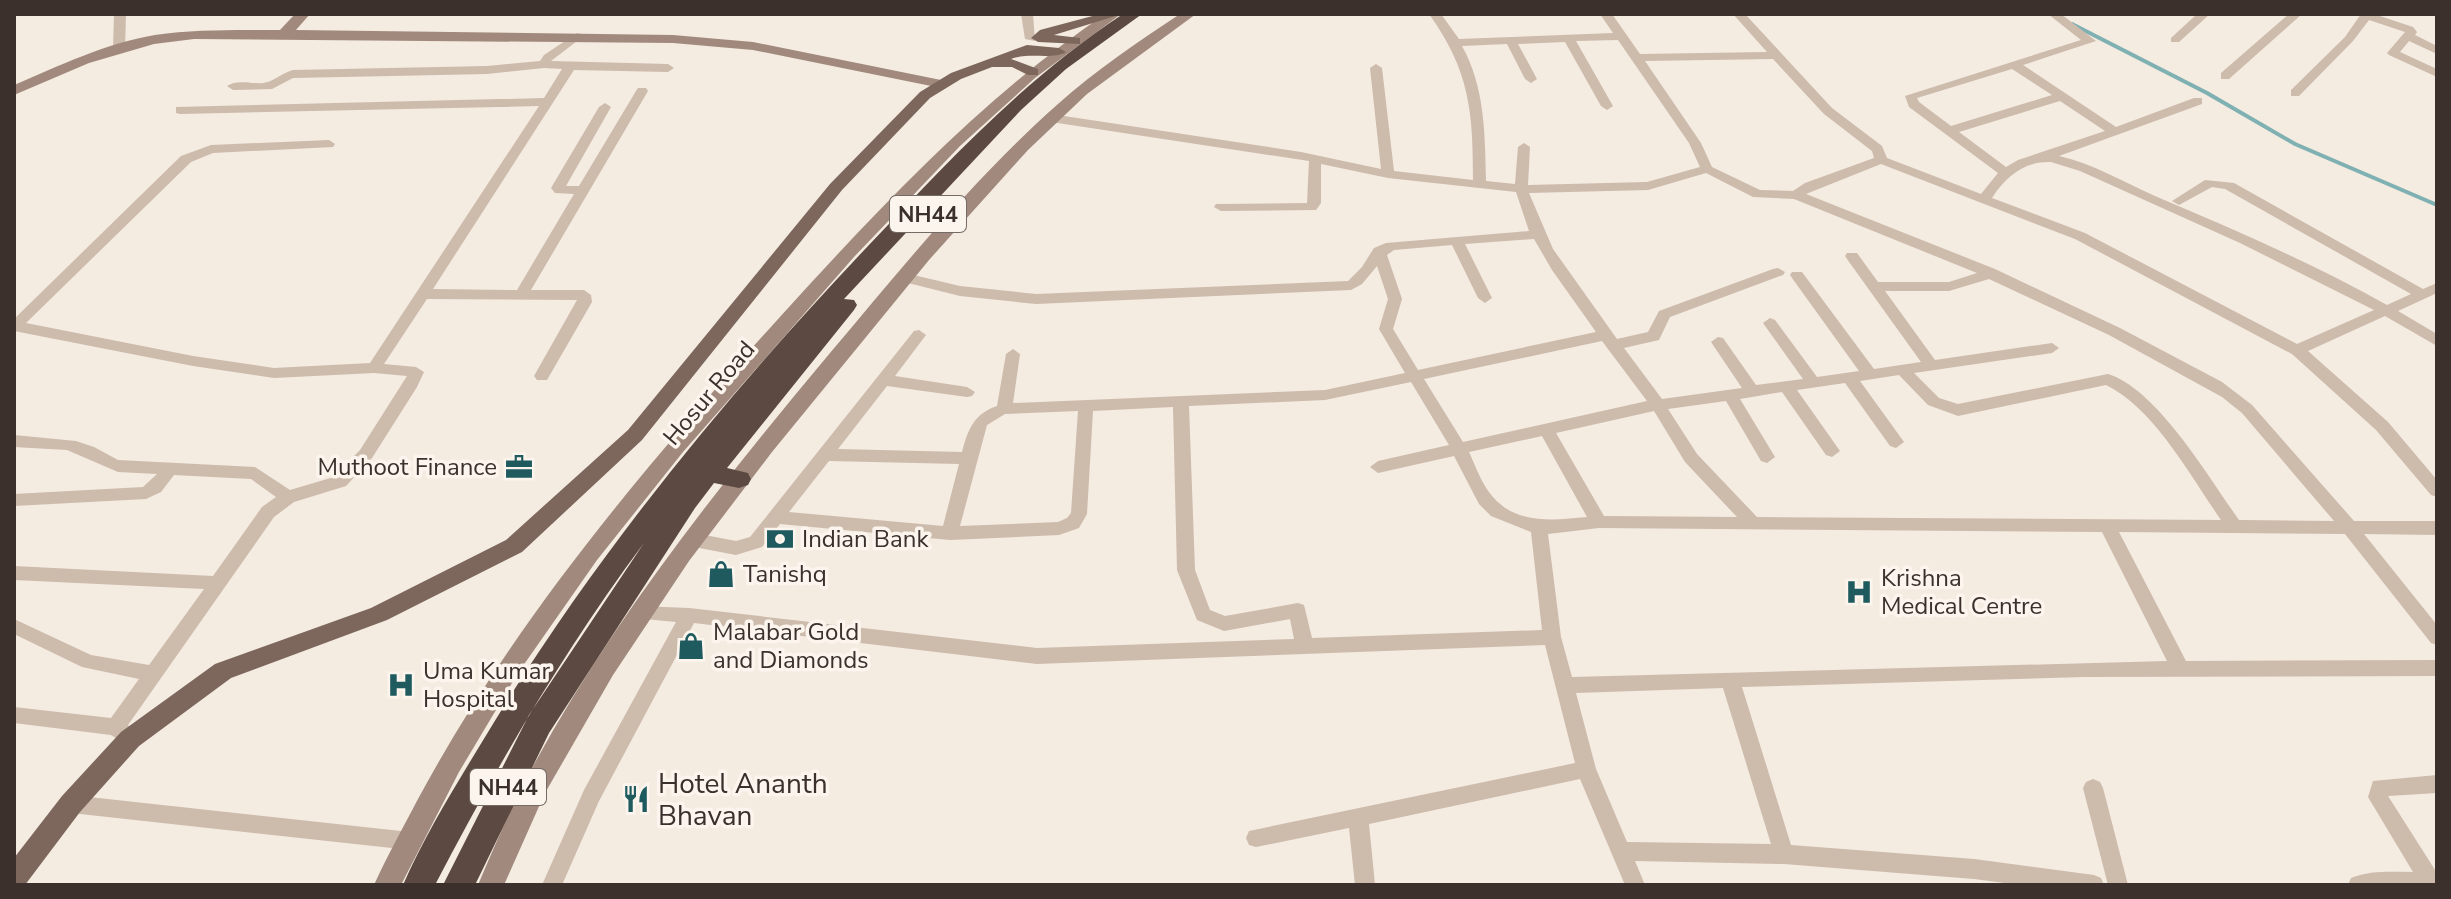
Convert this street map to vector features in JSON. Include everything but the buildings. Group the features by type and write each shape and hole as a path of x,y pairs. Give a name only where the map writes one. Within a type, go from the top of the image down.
{"highway":[{"name":"Hosur Road","path":"419,885 474,781 594,589 766,357 806,325 1037,84 1134,14"},
{"name":"Hosur Road","path":"459,885 539,724 686,501 834,318 934,207 1054,89 1107,47 1156,14"},
{"path":"709,473 739,479"}],"main road":[{"path":"14,879 123,733 223,671 379,614 514,546 635,435 836,187 934,82 951,68 1049,31 1113,15"},
{"path":"1032,39 1075,41"},
{"path":"934,82 1027,49 1059,52"},
{"path":"972,68 1006,62 1033,72"}],"street":[{"path":"119,49 120,14"},
{"path":"284,34 303,14"},
{"path":"1027,14 1032,39"},
{"path":"491,885 535,788 640,613 765,444 970,202 1051,118 1118,63 1189,14"},
{"path":"1435,14 1455,43 1479,106 1480,185"},
{"path":"1606,14 1695,143 1707,169 1758,194 1796,195 1990,272 2103,325 2241,402 2349,527 2437,638"},
{"path":"1739,14 1835,118 1878,149 1881,160"},
{"path":"2005,172 1913,104 1911,96 2090,41 2054,14"},
{"path":"2175,40 2204,14"},
{"path":"2225,76 2296,14"},
{"path":"387,885 473,724 555,602 624,509 766,357 877,221 1004,94 1113,15"},
{"path":"2295,93 2349,39 2367,15 2411,32 2393,53 2437,73"},
{"path":"14,91 49,74 119,49 174,37 284,34 577,36 753,46 934,82"},
{"path":"2407,35 2437,51"},
{"path":"544,64 548,57 577,36"},
{"path":"1455,43 1623,36"},
{"path":"1568,37 1607,106"},
{"path":"1510,40 1531,79"},
{"path":"1638,58 1776,55"},
{"path":"233,86 272,85 282,77 293,74 487,70 544,64 668,68"},
{"path":"2015,65 2112,130"},
{"path":"374,368 549,102 569,66"},
{"path":"1376,68 1388,174"},
{"path":"521,295 642,91"},
{"path":"1949,131 2062,96"},
{"path":"1984,199 2005,172 2112,130 2198,101"},
{"path":"180,110 549,102"},
{"path":"583,190 558,188 605,107"},
{"path":"1051,118 1315,159 1388,174 1521,189 1648,186 1707,169"},
{"path":"14,326 186,159 211,149 329,144"},
{"path":"1524,147 1521,189 1539,234 1568,283 1658,405 1691,458 1753,523"},
{"path":"2043,158 2066,163 2397,307 2437,331"},
{"path":"1221,207 1311,207 1314,203 1315,159"},
{"path":"1796,195 1810,186 1881,160 2080,236 2297,350 2382,426 2437,491"},
{"path":"2179,201 2210,183 2229,186 2432,291"},
{"path":"905,278 960,291 1036,299 1351,285 1360,280 1379,251 1391,246 1539,234"},
{"path":"1457,241 1485,298"},
{"path":"1379,251 1395,299 1386,329 1413,376 1459,449 1485,500 1497,511 1539,528 1599,522 2437,528"},
{"path":"1852,256 1931,365"},
{"path":"950,533 978,421 988,414 1004,409 1325,395 1610,340 1654,336 1664,314 1778,272"},
{"path":"1873,286 1966,285 1990,272"},
{"path":"1797,275 1870,374"},
{"path":"2297,350 2432,291"},
{"path":"422,294 584,295 586,298 542,376"},
{"path":"2397,307 2437,341"},
{"path":"1770,323 1813,382"},
{"path":"14,326 274,373 374,368 416,372 366,454 340,482 288,497 268,512 153,674 123,733 14,715"},
{"path":"694,540 745,547 756,542 919,335"},
{"path":"1718,342 1752,391"},
{"path":"1378,467 1658,405 2052,348"},
{"path":"1004,409 1013,354"},
{"path":"1902,369 1935,405 1958,410 2114,380 2134,394 2178,447 2234,526"},
{"path":"1849,377 1896,442"},
{"path":"885,380 967,392"},
{"path":"1786,386 1832,451"},
{"path":"1730,394 1767,457"},
{"path":"1181,402 1186,570 1203,615 1224,624 1298,610 1304,647"},
{"path":"774,517 950,533 1059,528 1073,523 1079,514 1086,406"},
{"path":"1546,429 1599,522"},
{"path":"14,441 73,446 87,450 105,463 118,466 255,473 288,497"},
{"path":"826,455 969,458"},
{"path":"14,500 146,493 155,488 171,467"},
{"path":"2107,525 2180,668"},
{"path":"1539,528 1552,637 1586,769 1635,885"},
{"path":"14,573 217,583"},
{"path":"640,613 689,615 1037,656 1552,637"},
{"path":"552,885 591,796 689,615"},
{"path":"14,626 88,662 153,674"},
{"path":"1564,685 2180,668 2437,668"},
{"path":"1730,680 1784,854"},
{"path":"1256,838 1586,769"},
{"path":"2432,884 2378,797 2380,787 2437,784"},
{"path":"2093,788 2118,885"},
{"path":"71,804 410,841"},
{"path":"1358,817 1365,885"},
{"path":"1621,851 1784,854 1974,869 2094,885"},
{"path":"2358,885 2380,881 2432,884"}],"waterway":[{"path":"2072,24 2207,93 2295,144 2437,205"}],"place":[{"name":"Muthoot Finance","path":"519,467"},
{"name":"Indian Bank","path":"780,539"},
{"name":"Tanishq","path":"721,574"},
{"name":"Krishna Medical Centre","path":"1859,592"},
{"name":"Malabar Gold and Diamonds","path":"691,646"},
{"name":"Uma Kumar Hospital","path":"401,685"},
{"name":"Hotel Ananth Bhavan","path":"636,799"}]}
